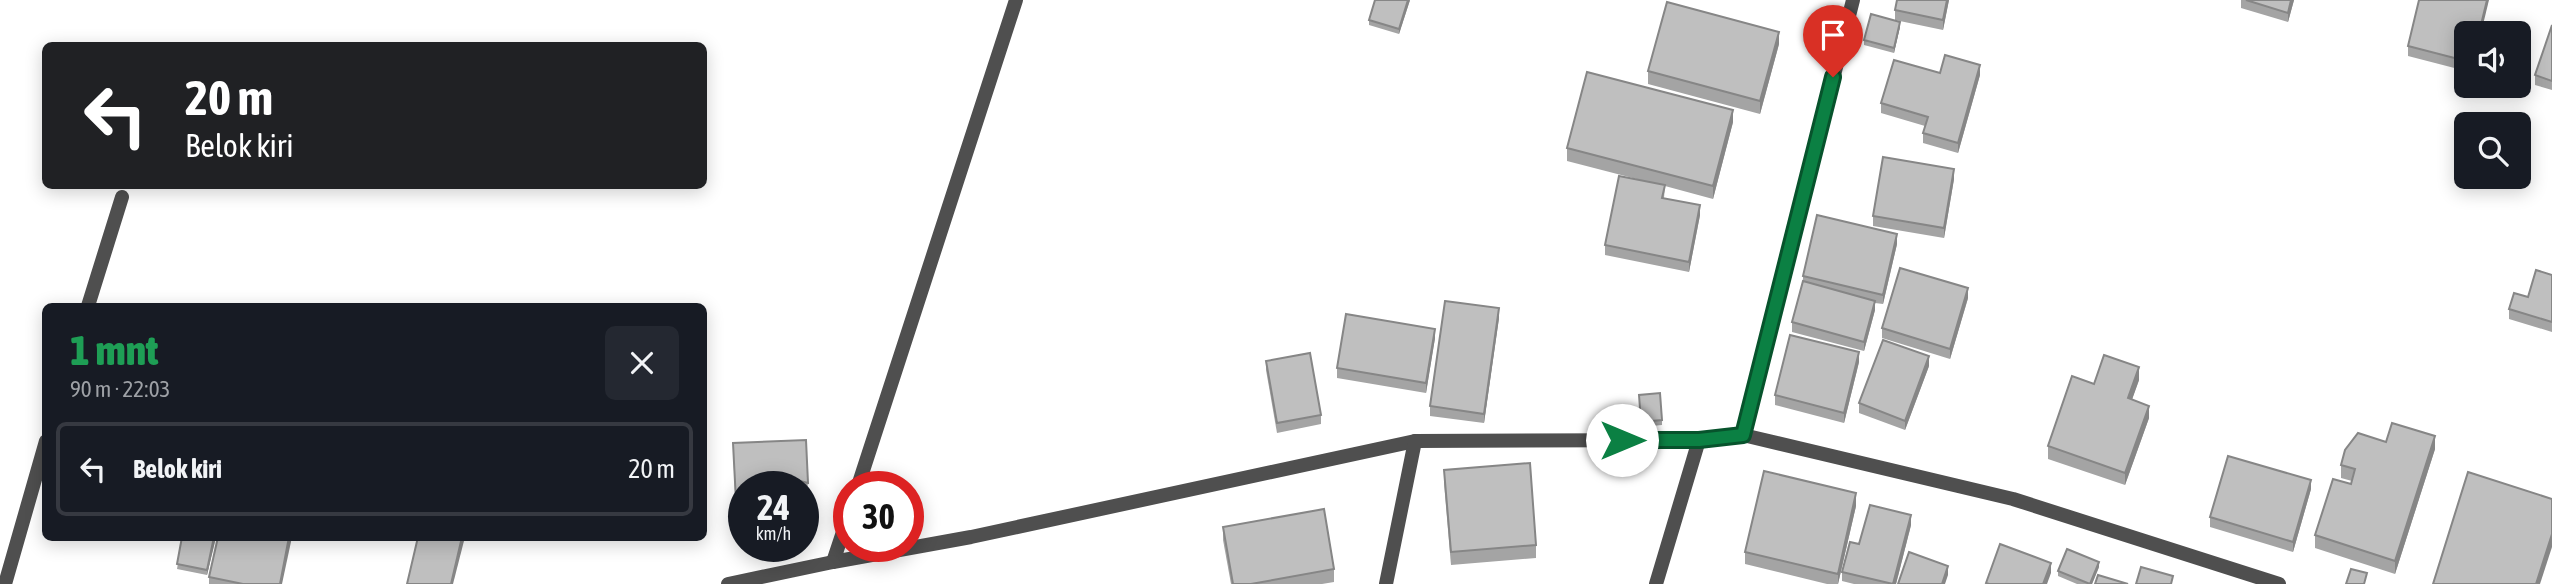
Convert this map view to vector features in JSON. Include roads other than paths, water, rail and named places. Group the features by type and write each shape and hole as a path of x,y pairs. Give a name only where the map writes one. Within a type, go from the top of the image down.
{"street":[{"path":"863,471 1016,0"},
{"path":"1743,435 1853,0"},
{"path":"89,303 122,197"},
{"path":"924,546 1415,441 1699,440 1743,435 2013,499 2279,584"},
{"path":"1656,584 1699,440"},
{"path":"1386,584 1415,441"},
{"path":"5,584 42,455"},
{"path":"729,584 833,562"}]}
